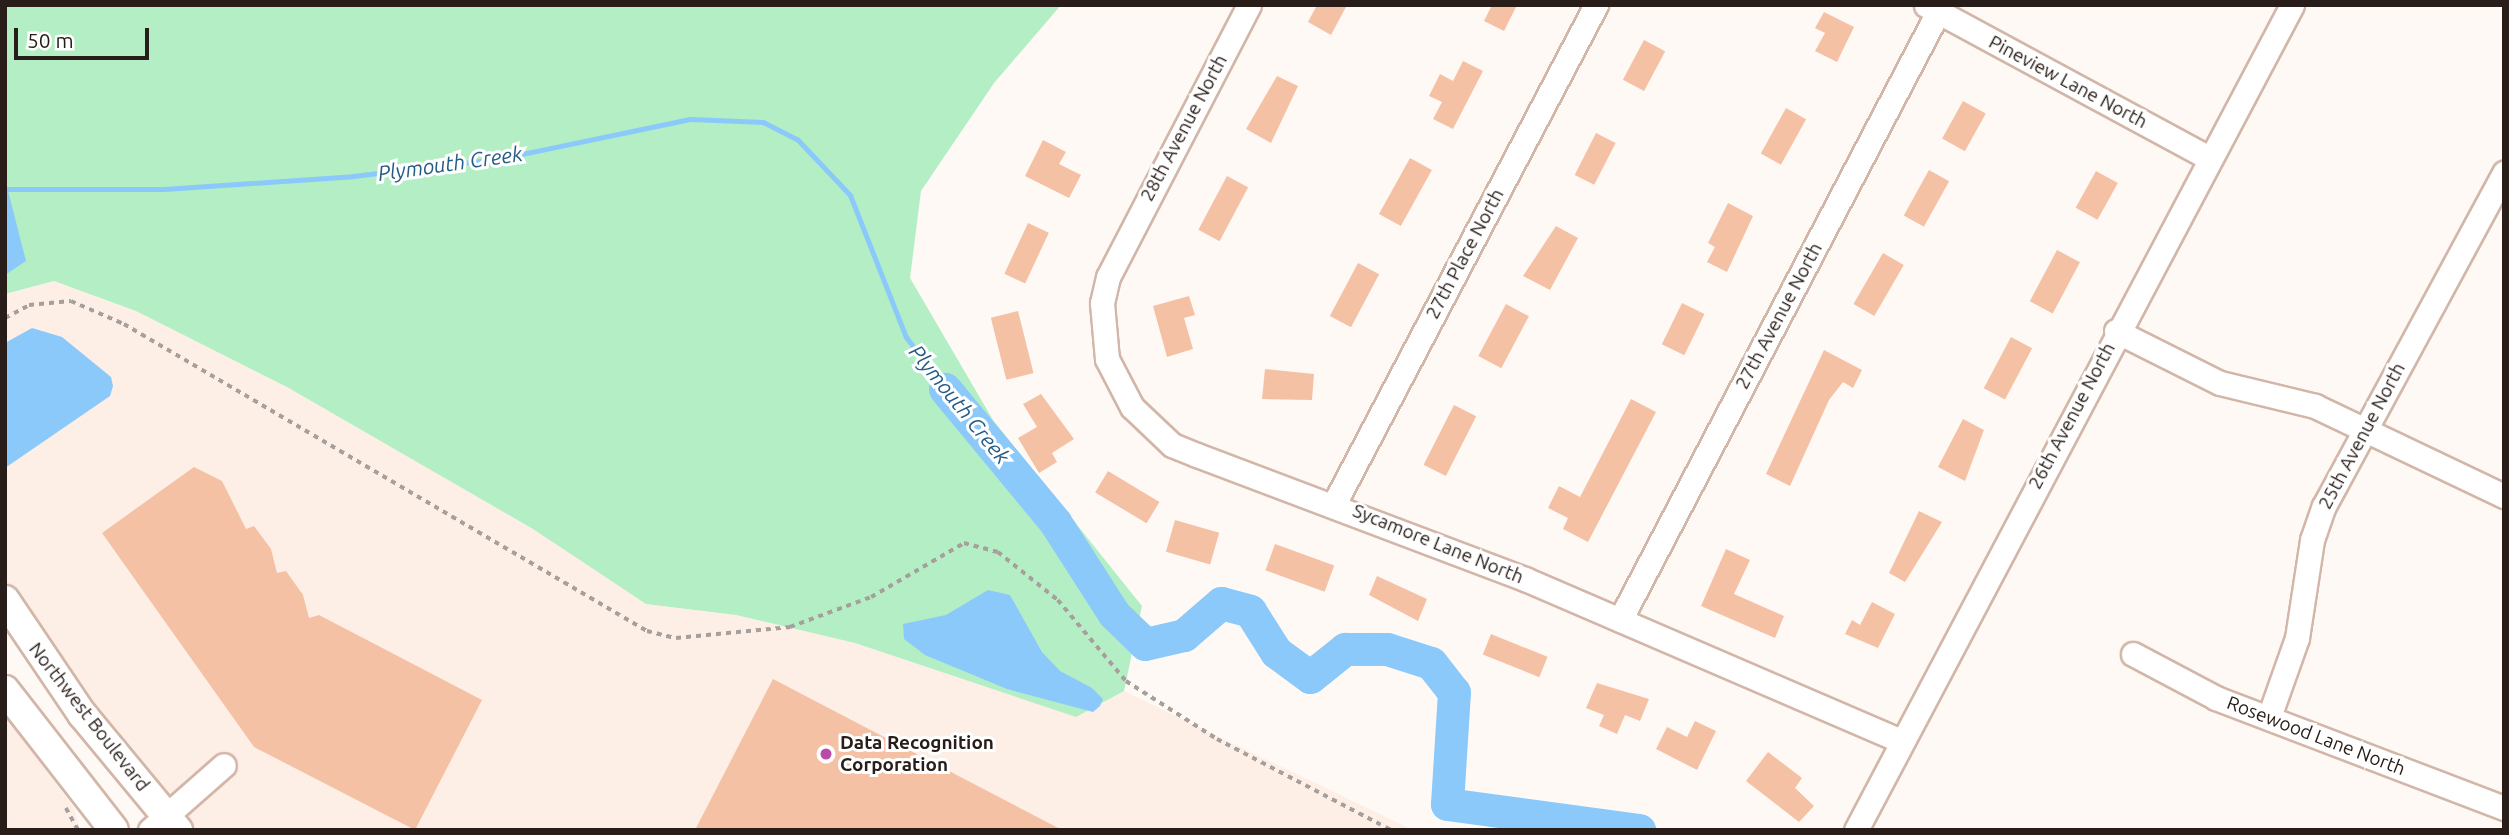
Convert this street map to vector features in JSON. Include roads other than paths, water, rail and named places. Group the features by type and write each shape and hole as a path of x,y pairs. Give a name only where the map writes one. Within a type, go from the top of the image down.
{"main road":[{"name":"Northwest Boulevard","path":"5,600 82,714 165,825"},
{"path":"5,690 114,830"}],"street":[{"name":"28th Avenue North","path":"1119,252 1249,5"},
{"name":"27th Place North","path":"1334,504 1596,5"},
{"name":"26th Avenue North","path":"1856,830 2116,331 2292,5"},
{"name":"Pineview Lane North","path":"1932,8 2209,158"},
{"name":"27th Avenue North","path":"1620,620 1932,8"},
{"name":"25th Avenue North","path":"2269,717 2297,638 2312,540 2365,428 2504,173"},
{"name":"Sycamore Lane North","path":"1119,252 1102,303 1102,331 1107,359 1132,408 1172,444 1334,504 1620,620 1902,741"},
{"path":"2116,331 2220,383 2315,406 2504,496"},
{"name":"Rosewood Lane North","path":"2133,654 2216,698 2504,808"},
{"path":"165,825 225,765"}],"water":[{"path":"5,179 26,261 5,275"},
{"path":"32,328 62,337 111,377 113,386 110,396 5,468 5,343"},
{"path":"988,590 1010,595 1042,652 1060,671 1092,688 1103,699 1100,706 1093,712 1007,689 925,655 904,639 903,624 946,615"}],"waterway":[{"name":"Plymouth Creek","path":"5,189 164,189 353,176 503,158 690,119 763,122 798,140 850,195 906,337 945,389"},
{"name":"Plymouth Creek","path":"945,389 1055,522 1114,614 1145,644 1184,635 1221,603 1250,611 1276,652 1310,677 1345,649 1387,649 1431,663 1454,692 1447,804 1639,830"}],"place":[{"name":"Data Recognition Corporation","path":"826,754"}]}
